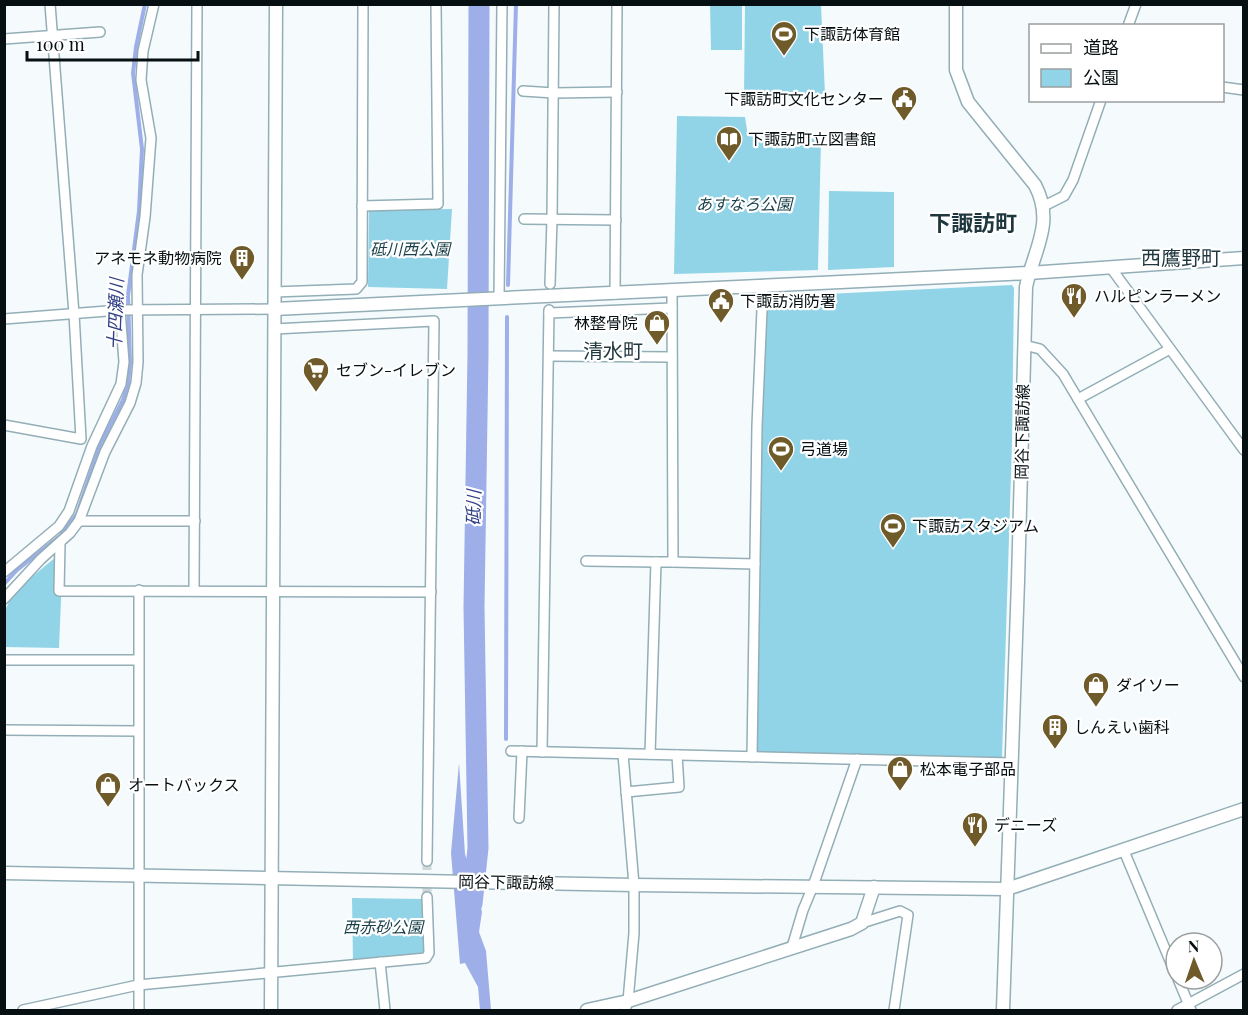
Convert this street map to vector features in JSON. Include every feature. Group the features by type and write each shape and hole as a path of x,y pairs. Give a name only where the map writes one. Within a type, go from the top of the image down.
{"street":[{"path":"4,425 81,439 74,314 50,4"},
{"path":"12,574 41,559 60,543 79,521 105,452 130,403 136,383 138,362 137,275 145,217 151,138 141,80 143,51 154,4"},
{"path":"194,590 197,4"},
{"path":"271,1011 276,4"},
{"path":"274,292 356,289 362,282 363,4"},
{"path":"362,206 438,204 436,4"},
{"path":"497,300 502,4"},
{"path":"550,284 555,4"},
{"path":"615,294 617,4"},
{"path":"956,4 956,70 968,102 1035,185 1044,206 1064,196 1073,180 1100,102"},
{"path":"1129,24 1136,4"},
{"path":"4,39 100,32"},
{"path":"1224,87 1244,90"},
{"path":"523,91 617,92"},
{"name":"岡谷下諏訪線","path":"1007,889 1026,287 1042,239 1044,206"},
{"path":"524,219 616,220"},
{"path":"4,319 136,309 274,309 497,300 1029,273 1244,258"},
{"path":"1111,268 1244,450"},
{"path":"752,757 757,426 763,286"},
{"path":"672,291 673,562"},
{"path":"542,752 549,312 672,308"},
{"path":"4,599 12,574 59,526 69,511 92,446 121,384 124,362 120,310"},
{"path":"274,328 434,321 427,861"},
{"path":"1024,345 1040,349 1063,374 1244,677"},
{"path":"1078,399 1170,349"},
{"path":"549,356 672,357"},
{"path":"79,521 195,521"},
{"path":"60,543 59,591 431,592"},
{"path":"586,561 755,564"},
{"path":"651,754 656,562"},
{"path":"139,590 139,1011"},
{"path":"4,660 138,660"},
{"path":"4,730 138,731"},
{"path":"511,751 1012,763"},
{"path":"519,818 522,751"},
{"path":"623,753 634,885 634,933 626,1006"},
{"path":"626,792 679,787 677,755"},
{"path":"792,947 799,921 857,759"},
{"name":"岡谷下諏訪線","path":"4,873 634,885 1007,889 1244,809"},
{"path":"1124,851 1164,946"},
{"path":"862,923 874,887"},
{"path":"1003,1011 1007,889"},
{"path":"23,1011 138,985 426,958 429,952 427,897"},
{"path":"587,1011 626,1006 900,911 908,915 894,1011"},
{"path":"380,962 385,1011"},
{"path":"1177,1011 1190,1008 1244,974"},
{"path":"1183,991 1190,1008"}],"green space":[{"path":"710,5 742,5 742,50 711,50"},
{"name":"下諏訪体育館","path":"745,5 821,5 825,94 744,96"},
{"name":"あすなろ公園","path":"677,116 745,117 748,136 821,139 818,270 674,274"},
{"path":"829,191 894,192 894,267 828,270"},
{"name":"砥川西公園","path":"452,209 447,289 368,287 369,210"},
{"path":"1012,285 1014,288 1012,442 1002,758 756,752 765,297"},
{"path":"63,551 59,648 5,647 5,610 14,592"},
{"name":"西赤砂公園","path":"352,898 424,899 426,952 353,960"}],"shaded area":[{"path":"459,763 465,854 482,912 479,932 486,951 491,1010 480,1010 478,987 465,963 460,964 451,853"}],"waterway":[{"name":"十四瀬川","path":"4,584 17,570 60,536 77,514 101,443 123,400 128,384 130,363 128,296 139,211 142,149 133,73 145,4"},
{"name":"砥川","path":"472,904 478,848 474,607 478,354 479,4"},
{"path":"508,285 516,4"},
{"path":"506,739 507,317"}],"tunnel":[{"path":"427,861 427,897"}],"place":[{"name":"下諏訪体育館","path":"784,57"},
{"name":"下諏訪町文化センター","path":"904,122"},
{"name":"下諏訪町立図書館","path":"729,162"},
{"name":"アネモネ動物病院","path":"242,281"},
{"name":"ハルピンラーメン","path":"1074,319"},
{"name":"下諏訪消防署","path":"721,324"},
{"name":"林整骨院","path":"657,346"},
{"name":"セブン-イレブン","path":"316,393"},
{"name":"弓道場","path":"781,472"},
{"name":"下諏訪スタジアム","path":"893,549"},
{"name":"ダイソー","path":"1096,708"},
{"name":"しんえい歯科","path":"1055,750"},
{"name":"松本電子部品","path":"900,792"},
{"name":"オートバックス","path":"108,808"},
{"name":"デニーズ","path":"975,848"}],"district":[{"name":"下諏訪町","path":"973,223"},
{"name":"西鷹野町","path":"1181,258"},
{"name":"清水町","path":"613,351"}]}
